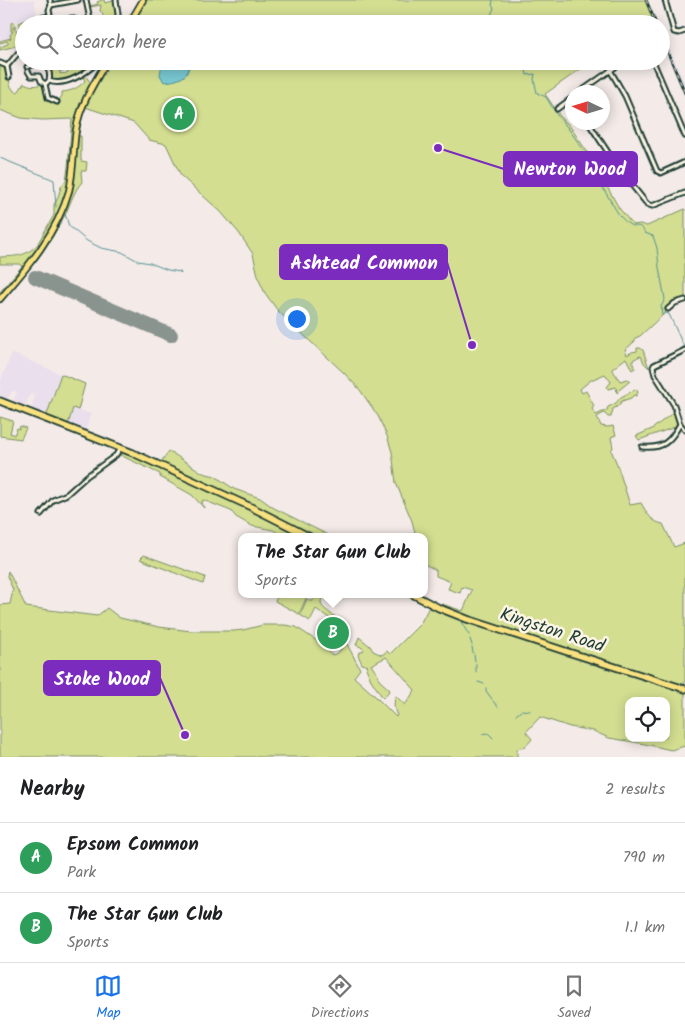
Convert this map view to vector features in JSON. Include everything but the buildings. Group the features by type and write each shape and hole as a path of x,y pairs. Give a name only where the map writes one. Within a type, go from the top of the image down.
{"highway":[{"path":"0,401 121,448 251,507 302,533"},
{"name":"Kingston Road","path":"420,598 467,619 685,689"}],"main road":[{"path":"134,15 143,0"},
{"path":"0,299 38,252 48,237 60,212 71,180 76,128 88,93 101,70"}],"street":[{"path":"50,0 50,15"},
{"path":"51,5 78,0"},
{"path":"86,0 89,15"},
{"path":"116,0 118,15"},
{"path":"665,0 669,15"},
{"path":"670,18 674,32 685,31"},
{"path":"7,66 15,58"},
{"path":"0,62 7,66"},
{"path":"7,66 8,76"},
{"path":"28,70 31,76 41,76 40,81 44,84 47,100 57,102"},
{"path":"48,70 50,75 49,81"},
{"path":"44,84 49,81 55,83 71,80 88,70"},
{"path":"590,85 610,70 625,96 657,171 661,172 685,162"},
{"path":"657,70 685,136"},
{"path":"557,109 565,103"},
{"path":"593,130 620,169 648,204 652,206 685,193"},
{"path":"668,309 675,303 685,300"},
{"path":"685,350 653,367 655,375 674,404 680,424 685,430"},
{"path":"642,447 665,444 680,424"},
{"path":"41,514 53,500 67,494 87,476 116,455 121,448"}],"shaded area":[{"path":"0,0 34,0 37,15 15,15 15,22 10,24 11,38 0,41"},
{"path":"670,49 685,84 685,98 670,62"},
{"path":"12,353 61,374 47,416 31,410 35,395 30,394 25,408 12,404 17,392 11,392 7,401 0,398 0,382"},
{"path":"73,408 91,414 85,431 68,425"}],"green space":[{"path":"104,0 105,3 115,2 117,15 102,15 100,11 101,5 90,7 90,11 88,4 90,3 90,6 98,4 97,2"},
{"path":"146,0 645,0 651,15 137,15"},
{"path":"13,22 15,27 13,29 15,29 15,46 0,50 0,47 8,44 8,41 0,43 0,41 11,38 10,35 13,31 11,31 11,23"},
{"path":"0,63 7,68 7,75 5,76 9,77 10,85 14,91 19,91 24,83 39,85 40,81 44,85 47,102 50,100 58,101 62,96 62,92 80,86 85,81 82,74 91,83 77,116 75,126 80,127 78,136 81,136 81,161 87,162 86,171 81,171 82,182 49,243 37,260 29,261 23,267 0,297 0,292 22,266 19,264 0,264 0,257 20,255 39,245 38,243 54,215 54,204 66,180 72,119 42,120 21,118 0,110"},
{"path":"50,70 64,70 60,71 60,74 64,74 68,72 68,70 84,70 84,72 66,80 54,82 50,80"},
{"path":"105,70 579,70 545,94 565,121 565,130 572,130 590,156 619,208 633,225 647,226 685,209 685,299 672,301 665,310 666,312 640,336 635,338 635,341 625,350 627,355 637,351 637,348 643,350 649,368 641,356 633,360 635,368 632,370 626,358 612,369 620,381 627,379 630,381 617,393 616,387 608,389 607,387 611,382 605,374 591,380 580,389 582,393 586,391 594,406 592,409 596,415 607,410 608,407 616,403 621,397 636,389 638,392 636,396 634,395 622,401 613,409 611,417 604,413 597,417 601,426 613,426 616,435 611,437 613,448 611,450 630,505 641,503 652,519 663,524 674,547 685,543 685,686 462,614 441,605 463,611 472,590 462,587 460,593 448,589 451,582 436,576 436,570 428,566 428,533 415,533 396,483 392,452 387,436 378,416 360,390 278,311 265,293 259,280 253,254 239,233 221,212 181,176 166,144 149,140 134,123 85,107"},
{"path":"61,374 85,384 78,410 73,408 68,425 46,417"},
{"path":"675,411 679,422 675,427 639,440 636,436 652,429"},
{"path":"0,417 13,421 10,433 14,435 20,426 26,428 21,439 0,436"},
{"path":"122,451 299,533 278,533 273,530 252,526 236,517 231,511 203,500 204,508 192,495 160,477 160,474 120,455"},
{"path":"169,451 203,473 215,476 234,489 260,498 274,508 324,533 306,533 160,463"},
{"path":"144,555 205,577 203,584 140,559"},
{"path":"8,571 26,607 97,616 107,608 120,618 159,627 191,631 234,631 263,625 285,625 296,627 323,645 332,655 338,653 346,642 360,669 354,677 396,717 394,703 396,696 405,705 415,690 386,657 371,665 379,680 390,690 383,698 371,680 366,668 368,666 362,664 358,655 364,650 356,645 359,637 373,651 382,655 387,651 390,654 420,624 429,607 431,607 588,661 590,665 593,662 685,691 685,746 671,750 633,742 670,742 670,697 625,697 625,741 609,738 593,731 570,727 540,717 526,732 532,739 525,747 517,749 517,757 0,757 0,605 10,604 13,590 7,576"},
{"path":"277,598 306,598 299,614 275,601"},
{"path":"314,598 322,598 322,605 340,621 339,623 316,609 310,621 300,615 307,599 312,602"}],"water":[{"path":"161,70 188,70 186,75 174,81 164,82 160,75"}],"waterway":[{"path":"491,15 494,8 492,0"},
{"path":"526,70 527,75 535,74 534,79 537,93 546,97 585,152 594,173 619,215 625,222 640,227 645,233 653,236 657,248 665,299 661,307 663,311 661,313 662,315 665,313 669,314 684,347"},
{"path":"0,158 54,180 56,207"},
{"path":"64,211 69,226 87,241 101,248 122,252 138,261 181,273"},
{"path":"461,622 469,635"},
{"path":"470,639 472,645"},
{"path":"472,647 473,653"},
{"path":"474,655 475,661"},
{"path":"476,664 476,672"},
{"path":"478,682 484,684"},
{"path":"486,688 492,699"},
{"path":"493,701 498,707"},
{"path":"522,710 530,711"},
{"path":"516,715 521,711"},
{"path":"482,734 488,733 493,738"}],"runway":[{"path":"35,277 171,335"}],"railway":[{"path":"646,0 652,15"},
{"path":"670,57 685,93"}],"place":[{"name":"Epsom Common","path":"179,114"},
{"name":"Newton Wood","path":"438,148"},
{"name":"Ashtead Common","path":"472,345"},
{"name":"The Star Gun Club","path":"333,633"},
{"name":"Stoke Wood","path":"185,735"}]}
